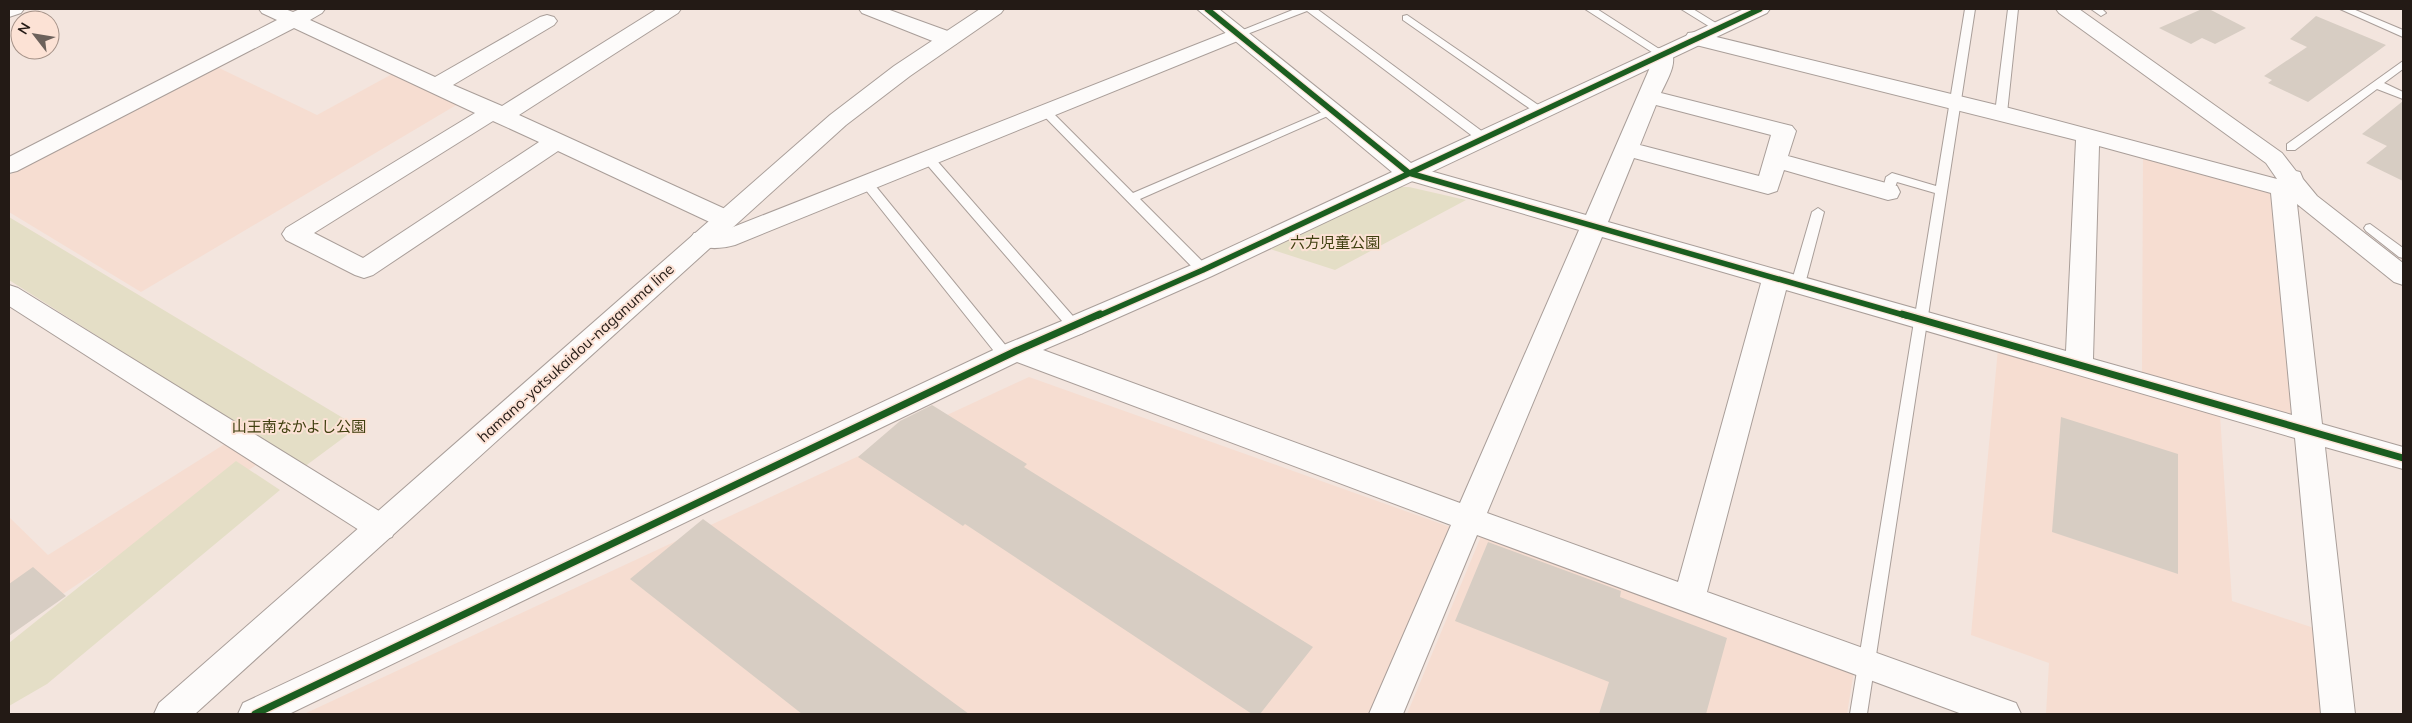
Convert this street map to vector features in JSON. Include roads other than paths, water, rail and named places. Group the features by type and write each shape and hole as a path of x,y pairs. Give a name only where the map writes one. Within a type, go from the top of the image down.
{"street":[{"path":"9,11 14,9"},
{"path":"269,9 438,85 726,219"},
{"path":"9,166 315,9"},
{"path":"557,141 364,269 295,234 671,9"},
{"path":"869,9 948,39"},
{"name":"hamano-yotsukaidou-naganuma line","path":"172,714 838,120 902,71 994,9"},
{"path":"1207,9 1409,173 2403,458"},
{"path":"255,714 1011,354 1203,270 1760,9"},
{"path":"2066,9 2274,158 2287,183 2308,202 2403,276"},
{"path":"438,85 547,20"},
{"path":"703,239 726,239 865,181 1238,34"},
{"path":"1696,38 2088,136 2287,183"},
{"path":"1386,714 1662,65 1662,54"},
{"path":"1626,149 1768,186 1784,131 1648,96"},
{"path":"2080,365 2088,136"},
{"path":"1775,160 1888,192"},
{"path":"2287,183 2307,430 2338,714"},
{"path":"1689,600 1787,281"},
{"path":"9,294 381,528"},
{"path":"1011,354 2001,714"}],"lane":[{"path":"1238,34 1304,9"},
{"path":"1311,9 1483,138"},
{"path":"1590,9 1662,54"},
{"path":"1686,9 1718,28"},
{"path":"1858,714 1970,9"},
{"path":"2001,113 2013,9"},
{"path":"2345,9 2403,34"},
{"path":"1406,18 1540,111"},
{"path":"2291,147 2403,64"},
{"path":"2376,84 2403,96"},
{"path":"1044,110 1203,270"},
{"path":"1132,198 1333,111"},
{"path":"927,157 1074,326"},
{"path":"1888,192 1892,177 1941,191"},
{"path":"865,181 1011,354"},
{"path":"1787,281 1818,212"},
{"path":"2370,228 2403,254"}],"park label":[{"name":"六方児童公園","path":"1335,243"},
{"name":"山王南なかよし公園","path":"299,427"}]}
